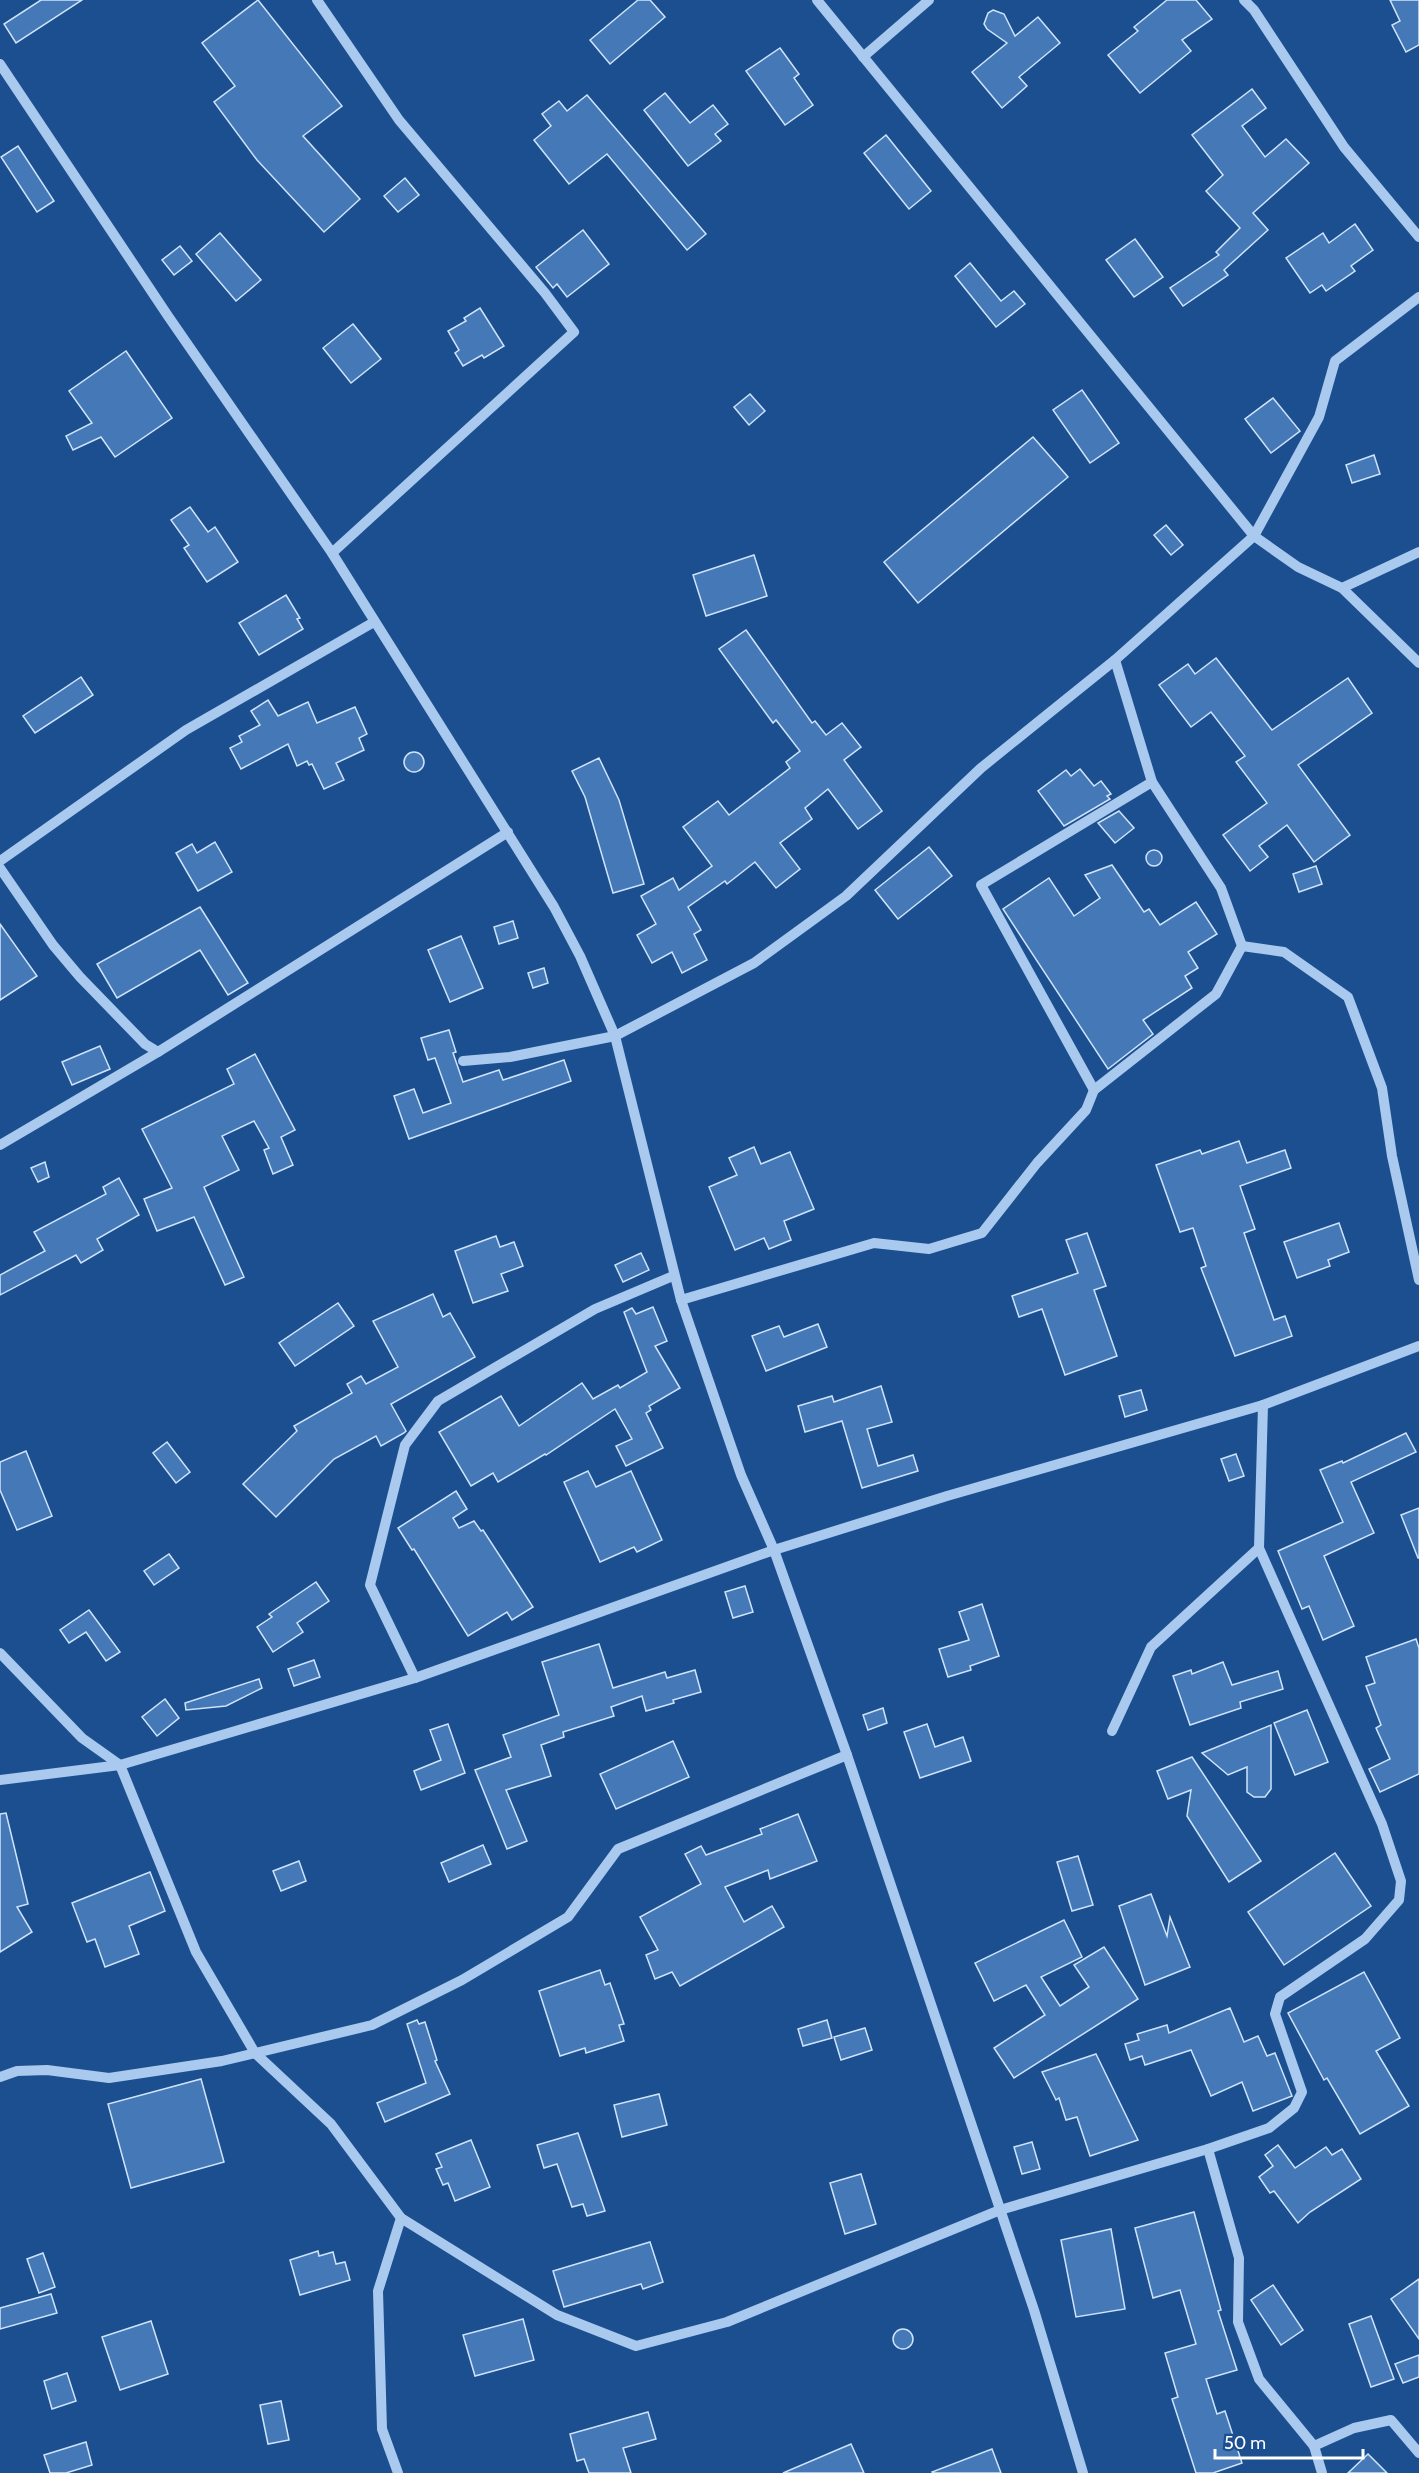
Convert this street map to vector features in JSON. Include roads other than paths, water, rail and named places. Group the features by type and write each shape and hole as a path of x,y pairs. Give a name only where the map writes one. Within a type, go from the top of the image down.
{"street":[{"path":"317,0 399,120 545,293 574,332 332,553"},
{"path":"817,0 1254,536 1298,567 1342,588 1419,663"},
{"path":"863,57 929,0"},
{"path":"1244,0 1255,5 1344,147 1419,237"},
{"path":"0,64 168,316 332,553 508,832 554,907 580,956 615,1036 673,1276 741,1475 774,1550 847,1755 1000,2210 1083,2473"},
{"path":"463,1061 510,1057 615,1036 754,963 846,896 981,768 1115,660 1254,536 1319,417 1335,361 1419,297"},
{"path":"1342,588 1419,552"},
{"path":"0,861 186,730 374,622"},
{"path":"681,1299 874,1243 930,1249 982,1233 1037,1163 1086,1110 1094,1090 1216,994 1242,946 1221,888 1152,782 1115,660"},
{"path":"1094,1090 981,885 1152,782"},
{"path":"0,1146 158,1052 508,832"},
{"path":"0,868 53,945 80,977 145,1044 158,1052"},
{"path":"1242,946 1284,952 1348,997 1382,1088 1392,1156 1419,1280"},
{"path":"415,1678 370,1585 405,1445 438,1401 595,1309 673,1276"},
{"path":"0,1780 120,1765 415,1678 774,1550 1263,1405 1419,1346"},
{"path":"0,1653 82,1738 120,1765 196,1952 255,2053 331,2124 401,2218 558,2315 636,2346 728,2322 1000,2210 1208,2150 1269,2128 1294,2108 1302,2092 1275,2014 1280,1997 1365,1940 1399,1900 1401,1881 1382,1824 1259,1548 1263,1405"},
{"path":"1112,1731 1151,1647 1259,1548"},
{"path":"0,2077 17,2071 46,2070 109,2078 222,2061 372,2025 462,1980 568,1917 618,1850 847,1755"},
{"path":"1208,2150 1239,2258 1238,2322 1259,2379 1314,2446 1322,2473"},
{"path":"398,2473 382,2429 378,2291 401,2218"},
{"path":"1314,2446 1354,2428 1391,2420 1419,2453"}]}
